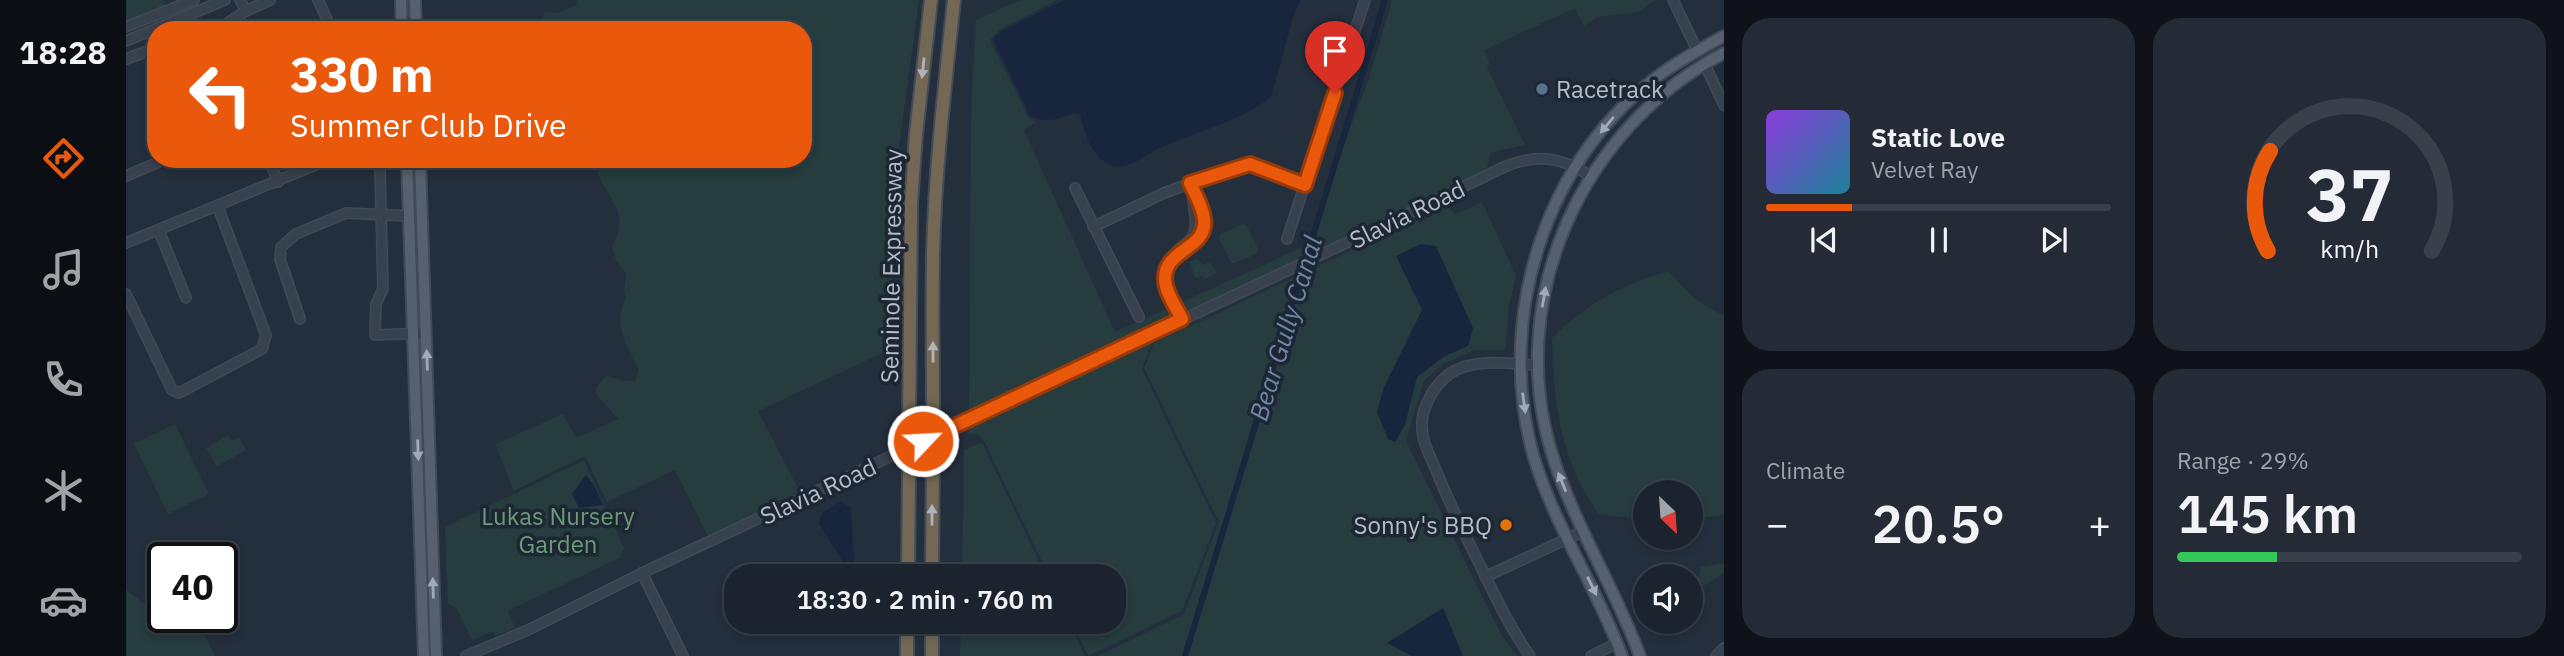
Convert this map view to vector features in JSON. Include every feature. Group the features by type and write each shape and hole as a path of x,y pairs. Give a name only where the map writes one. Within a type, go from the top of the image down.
{"highway":[{"name":"Seminole Expressway","path":"908,564 911,203 931,0"},
{"name":"Seminole Expressway","path":"932,564 933,254 939,149 954,0"},
{"path":"907,634 907,656"},
{"path":"932,634 932,656"}],"main road":[{"path":"401,0 402,21"},
{"path":"415,0 416,21"},
{"path":"1622,656 1535,458 1520,365 1525,297 1543,232 1576,166 1617,114 1638,93 1663,72 1724,36"},
{"path":"1704,63 1711,50 1724,44"},
{"path":"1648,106 1648,99 1692,64 1697,57 1697,50"},
{"path":"1640,656 1564,488 1546,432 1538,365 1538,336 1550,268 1571,209 1590,176 1625,129 1648,106 1704,63 1724,53"},
{"path":"407,168 420,333 436,656"},
{"path":"421,168 424,656"}],"street":[{"path":"126,27 194,0"},
{"path":"174,21 225,0"},
{"path":"240,0 246,11"},
{"path":"231,21 270,0"},
{"path":"318,0 328,21"},
{"path":"1287,239 1365,0"},
{"path":"1673,0 1697,50"},
{"path":"126,41 147,32"},
{"path":"126,59 147,51"},
{"path":"1704,63 1724,105"},
{"name":"Slavia Road","path":"466,656 530,629 642,573 1522,160 1538,157 1556,159 1576,166 1590,176"},
{"path":"1093,227 1164,193 1191,187 1250,164 1305,185"},
{"path":"126,175 147,167"},
{"path":"273,168 278,182"},
{"path":"126,243 310,168"},
{"path":"379,168 383,289 376,304 375,335 420,333"},
{"path":"1182,319 1167,290 1165,278 1172,258 1192,238 1195,229 1191,187"},
{"path":"1075,188 1139,317"},
{"path":"126,294 172,390 179,393 262,349 266,335 218,207"},
{"path":"300,319 280,259 281,247 296,234 346,213 410,216"},
{"path":"159,231 186,298"},
{"path":"1530,656 1507,621 1449,503 1421,427 1423,408 1440,382 1461,368 1488,364 1538,365"},
{"path":"1485,577 1584,531"},
{"path":"642,573 683,656"},
{"path":"1591,656 1617,643"},
{"path":"1716,656 1724,648"}],"green space":[{"path":"126,0 163,0 170,7 126,23"},
{"path":"578,0 919,0 889,220 892,269 891,349 758,411 801,494 709,538 675,470 607,502 587,460 583,457 514,491 495,444 563,414 576,438 618,419 597,395 596,388 606,375 619,380 635,381 639,369 625,343 620,317 626,298 626,273 616,260 612,246 617,235 619,216 598,174 599,168 812,168 812,21 542,21 545,12 557,13 575,6"},
{"path":"1020,0 1057,0 999,30 990,40 1028,117 1036,122 1024,130 1115,332 1173,306 1178,317 969,416 971,110 976,20"},
{"path":"1392,0 1655,0 1639,12 1597,17 1584,26 1575,8 1484,50 1490,63 1487,67 1525,145 1490,153 1486,168 1475,177 1427,197 1428,200 1183,314 1178,304 1307,245 1371,72"},
{"path":"1483,204 1516,276 1509,307 1505,350 1475,350 1444,363 1424,381 1406,441 1502,636 1517,656 1098,656 1184,614 1219,522 1144,368 1154,343 1446,206 1456,214"},
{"path":"1242,224 1246,225 1258,249 1256,254 1231,263 1219,238 1221,234"},
{"path":"1197,258 1203,265 1210,262 1217,273 1204,279 1202,276 1195,278 1190,262"},
{"path":"1317,260 1316,264 1152,342 1142,369 1216,523 1182,611 1088,656 1077,634 1126,634 1126,564 1043,564 984,441 979,435 968,434 969,423"},
{"path":"1668,271 1696,300 1724,316 1724,515 1703,518 1703,480 1633,480 1633,518 1598,514 1570,460 1555,391 1552,338 1592,305 1634,283"},
{"path":"175,424 209,494 168,514 134,444"},
{"path":"228,435 232,441 239,437 246,450 217,466 206,448"},
{"path":"982,442 1040,564 962,564 964,450"},
{"name":"Lukas Nursery Garden","path":"584,460 624,548 620,558 509,610 515,627 495,636 493,631 472,640 457,609 448,604 445,527"},
{"path":"1724,563 1724,573 1703,586 1703,567"},
{"path":"126,590 147,603 147,633 204,633 215,656 126,656"},
{"path":"961,634 1074,634 1085,656 960,656"}],"water":[{"path":"1064,0 1301,0 1294,14 1271,97 1245,114 1119,167 1097,155 1089,143 1080,115 1074,113 1046,120 1030,116 993,39 1000,32"},
{"path":"1421,244 1436,246 1473,328 1468,346 1445,356 1417,377 1405,425 1395,442 1388,439 1377,412 1384,387 1422,310 1396,256"},
{"path":"586,475 603,505 579,508 572,494"},
{"path":"840,501 851,508 854,564 844,564 819,524 822,513"},
{"path":"1443,608 1463,656 1412,656 1387,643"}],"waterway":[{"name":"Bear Gully Canal","path":"1185,656 1385,0"}],"place":[{"name":"Racetrack","path":"1542,89"},
{"name":"Sonny's BBQ","path":"1506,525"}],"route":[{"path":"923,441 1182,319 1167,290 1165,278 1172,258 1193,244 1203,233 1205,226 1204,216 1190,183 1250,164 1305,185 1335,93"}]}
